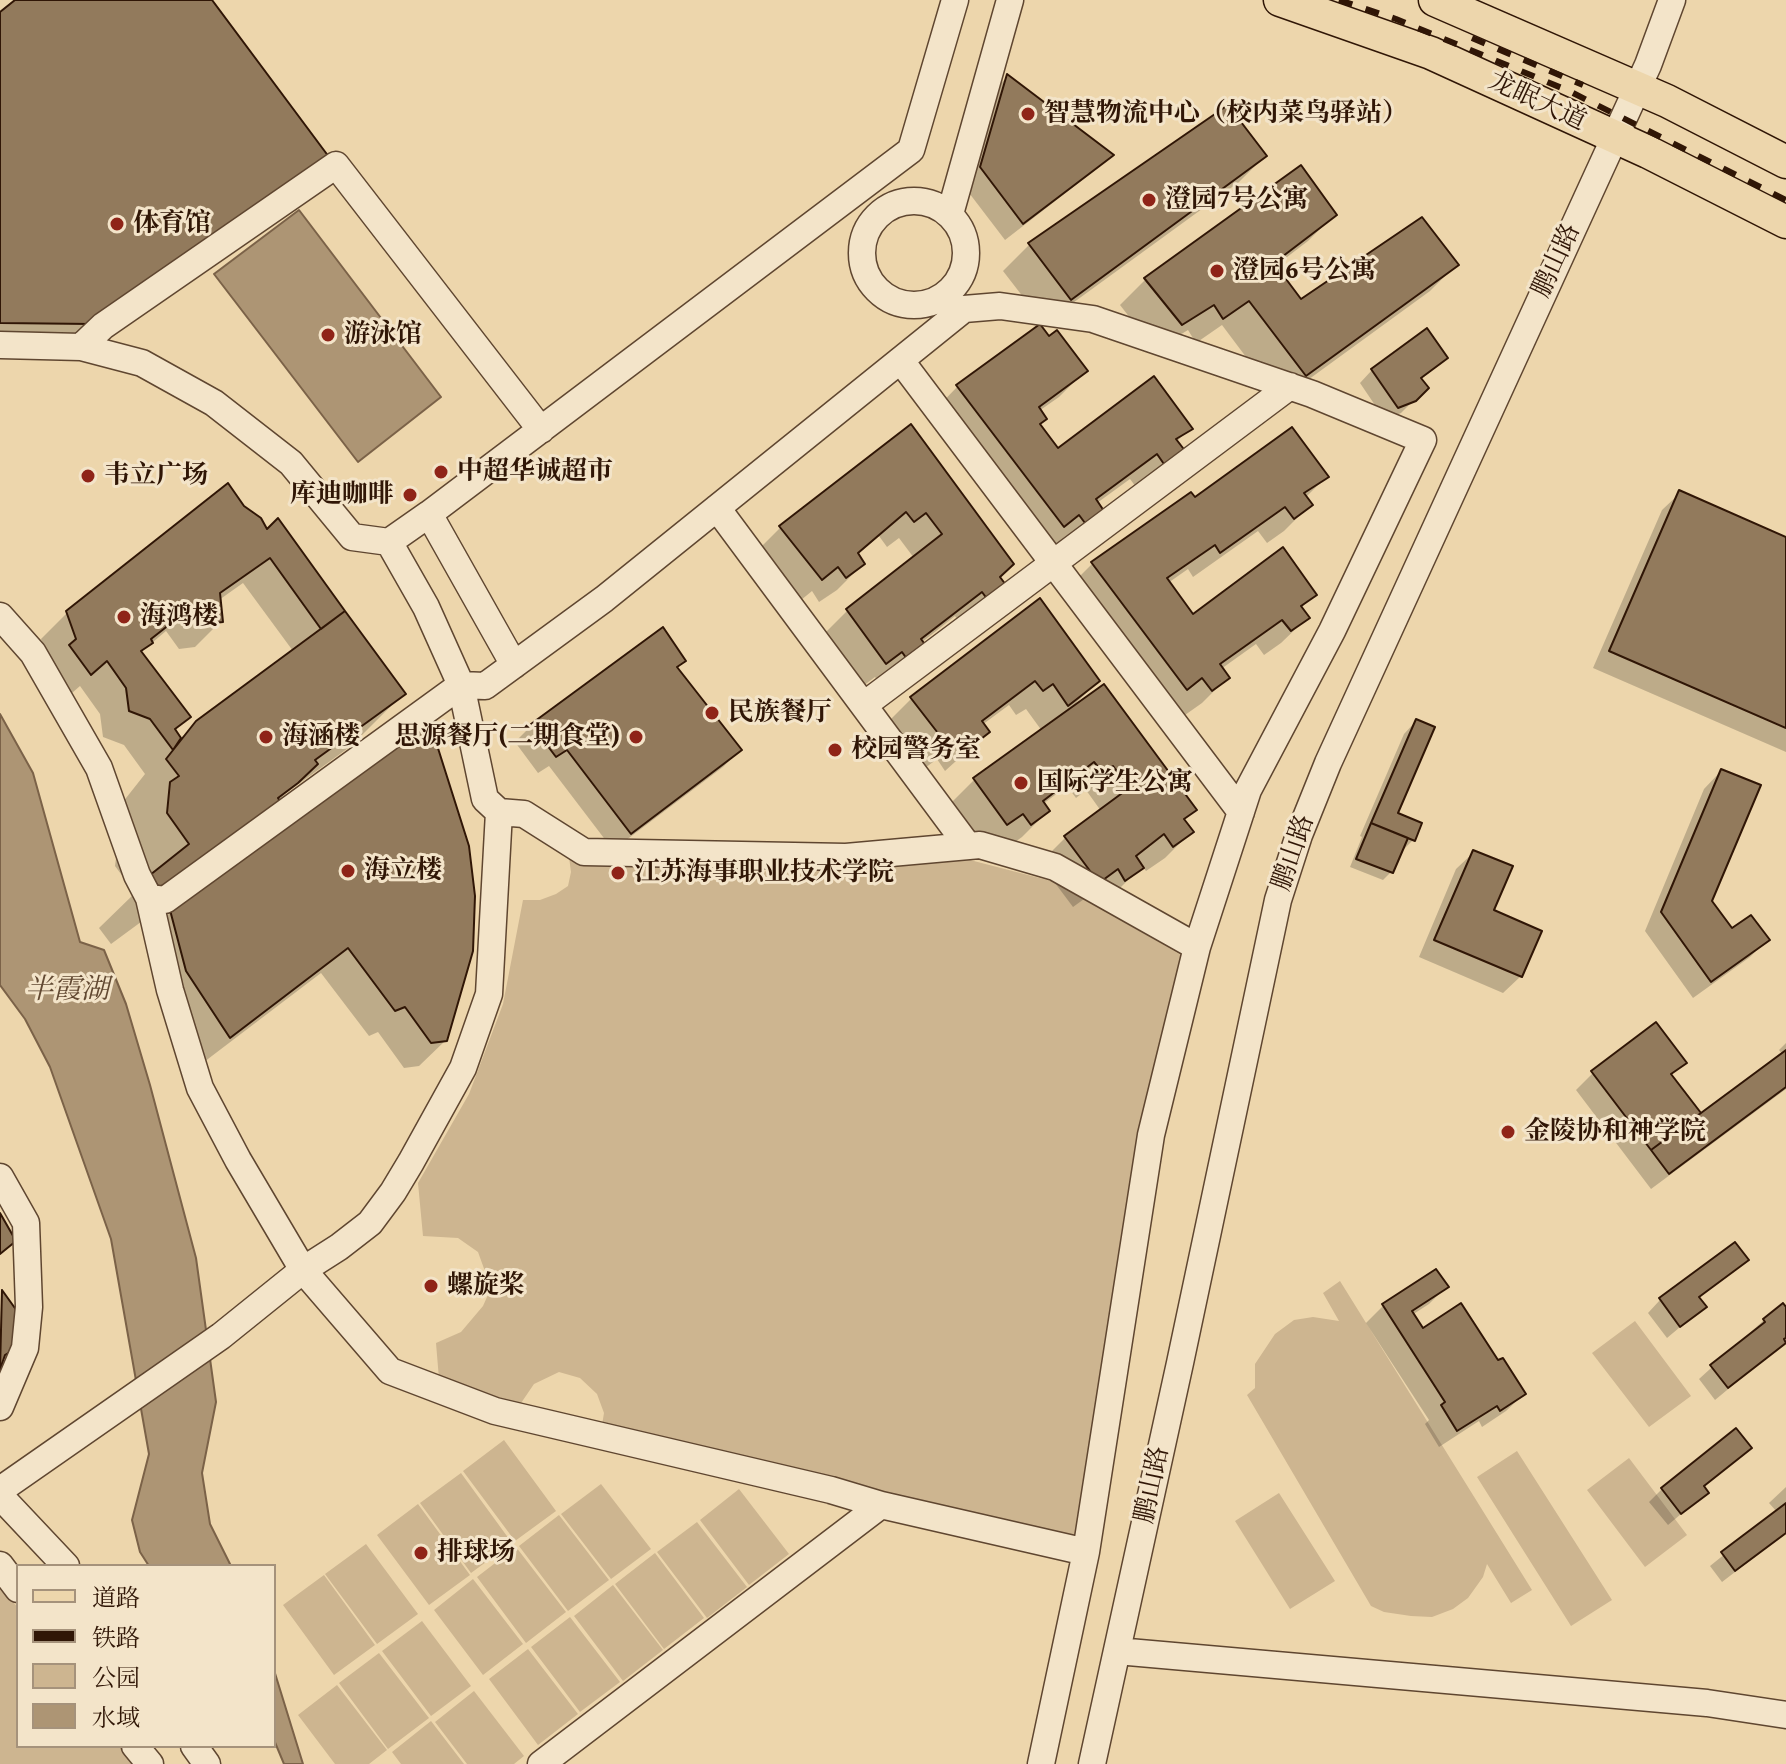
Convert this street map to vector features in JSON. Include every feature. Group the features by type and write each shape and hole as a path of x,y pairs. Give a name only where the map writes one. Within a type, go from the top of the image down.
{"main road":[{"name":"龙眠大道","path":"1280,0 1431,53 1615,137 1786,222"},
{"name":"龙眠大道","path":"1435,0 1638,87 1786,162"}],"street":[{"path":"0,345 81,347 142,363 214,403 291,463 352,537 389,542 911,150 955,0"},
{"path":"950,214 1010,0"},
{"name":"鹏山路","path":"1092,1764 1286,874 1340,737 1638,87 1672,0"},
{"path":"81,347 103,326 336,165 541,430"},
{"path":"864,186 882,210"},
{"path":"149,898 165,900 461,685 485,686 604,599 901,361 958,299 966,252 960,228 950,214 934,204 917,200 899,203 882,210 862,240 861,258 866,276 876,291 890,301 906,306 958,299 1093,319 1290,386 1423,440 1332,631 1248,790 1197,947 1151,1135 1086,1552 1041,1764"},
{"path":"901,361 1241,812"},
{"path":"864,705 1290,386"},
{"path":"717,508 968,846"},
{"path":"429,514 514,665"},
{"path":"389,542 426,607 461,685 485,799 499,812 524,814 584,852 846,857 980,845 1055,867 1197,947"},
{"path":"0,616 33,653 99,768 137,875 149,898 170,990 200,1088 303,1270 390,1371 495,1411 1086,1552"},
{"path":"0,1490 221,1336 303,1270 339,1247 370,1223 393,1192 463,1068 489,994 499,812"},
{"path":"0,1177 26,1223 29,1307 25,1348 0,1407"},
{"path":"0,1496 64,1564"},
{"path":"541,1764 881,1505"},
{"path":"0,1565 16,1586"},
{"path":"1117,1651 1707,1703 1786,1715"},
{"path":"137,1748 150,1764"}],"green space":[{"path":"569,857 716,874 970,860 1055,882 1181,955 1146,1119 1077,1541 602,1425 604,1413 597,1394 580,1378 559,1372 534,1384 519,1406 439,1379 436,1343 461,1332 483,1306 491,1288 478,1252 458,1238 423,1236 418,1183 469,1094 503,1004 523,900 540,900 568,886 571,872"},
{"path":"1340,1281 1532,1590 1511,1603 1487,1564 1483,1577 1468,1598 1453,1609 1432,1617 1384,1612 1371,1606 1247,1395 1255,1388 1255,1364 1275,1334 1294,1320 1313,1317 1339,1321 1323,1293"},
{"path":"1635,1321 1691,1396 1649,1427 1592,1353"},
{"path":"504,1440 556,1511 515,1541 463,1471"},
{"path":"1517,1451 1612,1600 1571,1626 1477,1477"},
{"path":"1629,1458 1687,1535 1645,1567 1587,1490"},
{"path":"461,1473 512,1543 471,1573 420,1503"},
{"path":"601,1484 651,1549 611,1579 561,1514"},
{"path":"739,1489 789,1554 749,1585 700,1520"},
{"path":"1279,1493 1335,1581 1290,1609 1235,1521"},
{"path":"418,1504 470,1575 429,1605 377,1535"},
{"path":"559,1515 609,1580 568,1611 519,1546"},
{"path":"697,1522 747,1587 707,1618 657,1552"},
{"path":"366,1544 418,1614 377,1644 325,1574"},
{"path":"516,1547 566,1612 526,1643 477,1577"},
{"path":"655,1553 704,1618 664,1649 615,1584"},
{"path":"324,1575 375,1645 334,1675 283,1605"},
{"path":"473,1579 523,1644 483,1675 434,1610"},
{"path":"0,1585 16,1605 16,1748 126,1748 138,1764 0,1764"},
{"path":"613,1585 663,1650 623,1681 574,1616"},
{"path":"570,1617 620,1682 580,1712 531,1647"},
{"path":"422,1621 471,1686 431,1716 382,1651"},
{"path":"528,1649 578,1714 538,1745 489,1679"},
{"path":"379,1653 429,1718 388,1749 339,1683"},
{"path":"337,1685 387,1750 369,1764 335,1764 298,1715"},
{"path":"474,1691 524,1756 514,1764 467,1764 435,1722"},
{"path":"431,1721 464,1764 401,1764 392,1752"}],"water":[{"name":"游泳馆","path":"299,210 441,397 358,462 214,274"},
{"name":"半霞湖","path":"0,714 33,773 80,942 104,950 126,1004 150,1085 196,1258 216,1402 202,1473 210,1524 230,1564 148,1564 140,1552 132,1520 149,1454 111,1239 50,1067 25,1019 0,985"},
{"path":"276,1676 303,1764 284,1764 276,1745"}],"building":[{"name":"体育馆","path":"15,0 212,0 329,157 92,324 0,323 0,12"},
{"name":"智慧物流中心（校内菜鸟驿站）","path":"1007,74 1114,155 1023,224 980,167"},
{"name":"澄园7号公寓","path":"1228,105 1267,156 1071,300 1028,243"},
{"name":"澄园6号公寓","path":"1301,165 1337,215 1274,263 1301,299 1422,217 1459,265 1306,376 1249,301 1223,319 1214,305 1182,325 1144,278"},
{"path":"1040,324 1049,336 1057,330 1088,371 1039,407 1047,419 1040,424 1058,448 1154,376 1193,429 1176,439 1186,452 1166,467 1157,454 1096,499 1106,514 1088,527 1079,515 1064,527 956,385"},
{"path":"1427,328 1448,358 1421,378 1429,388 1416,401 1398,408 1371,369"},
{"path":"911,424 1014,564 1000,577 1009,589 990,603 982,592 921,639 930,651 911,665 902,652 886,664 846,609 942,534 926,513 914,522 906,512 858,553 865,564 846,578 838,567 822,580 779,526"},
{"path":"1292,427 1329,477 1304,493 1313,505 1294,519 1285,507 1220,553 1215,545 1167,578 1193,614 1283,547 1317,595 1301,606 1310,618 1291,631 1282,620 1220,664 1230,678 1212,691 1202,678 1187,690 1091,562 1191,492 1195,497"},
{"name":"海鸿楼","path":"228,483 244,506 261,518 267,529 278,518 345,611 321,629 270,558 220,593 223,622 205,624 193,606 151,639 153,643 141,651 191,717 175,729 181,738 173,750 150,719 129,711 126,688 107,661 91,675 69,645 76,639 66,611"},
{"path":"1679,490 1786,537 1786,728 1609,651"},
{"path":"1040,598 1100,681 1068,706 1053,684 1043,691 1035,681 982,721 990,732 972,746 963,735 948,746 910,697"},
{"name":"海涵楼","path":"345,611 406,694 315,760 318,764 278,798 283,806 164,894 150,875 189,844 167,813 170,782 179,776 166,759 196,721"},
{"name":"思源餐厅(二期食堂)","path":"663,627 686,661 677,667 742,750 631,834 567,750 556,757 531,724"},
{"name":"国际学生公寓","path":"1104,684 1197,810 1184,819 1194,832 1173,847 1164,834 1136,856 1144,868 1125,881 1118,869 1099,883 1064,836 1129,788 1113,766 1103,773 1094,762 1043,801 1050,811 1031,825 1023,814 1007,825 973,778"},
{"path":"1416,719 1435,727 1398,813 1422,823 1415,841 1371,823"},
{"name":"海立楼","path":"430,723 469,846 475,896 473,951 447,1041 431,1043 405,1007 395,1011 348,948 230,1038 186,971 170,910"},
{"path":"1721,769 1761,785 1712,901 1732,928 1751,915 1770,940 1711,982 1661,912"},
{"path":"1371,823 1408,838 1393,873 1356,859"},
{"path":"1473,850 1513,866 1494,910 1542,931 1522,977 1434,940"},
{"path":"1656,1022 1687,1063 1671,1074 1701,1113 1651,1150 1591,1071"},
{"path":"1786,1050 1786,1087 1669,1174 1651,1150"},
{"path":"0,1213 16,1241 0,1254"},
{"path":"1735,1242 1749,1260 1699,1297 1707,1307 1680,1327 1659,1298"},
{"path":"1436,1269 1449,1287 1412,1311 1423,1328 1461,1303 1498,1360 1503,1358 1526,1394 1500,1411 1497,1406 1457,1431 1441,1405 1445,1402 1382,1304"},
{"path":"2,1290 17,1311 18,1347 5,1355 0,1370"},
{"path":"1783,1303 1786,1307 1786,1343 1728,1388 1710,1365 1765,1322 1763,1319"},
{"path":"1736,1428 1752,1448 1704,1486 1709,1493 1681,1514 1661,1488"},
{"path":"1786,1503 1786,1533 1735,1571 1721,1552"}],"railway":[{"path":"1339,0 1396,19 1569,91 1786,200"},
{"path":"1472,38 1583,85"}],"place":[{"name":"智慧物流中心（校内菜鸟驿站）","path":"1028,114"},
{"name":"澄园7号公寓","path":"1149,200"},
{"name":"体育馆","path":"117,224"},
{"name":"澄园6号公寓","path":"1217,271"},
{"name":"游泳馆","path":"328,335"},
{"name":"中超华诚超市","path":"441,472"},
{"name":"韦立广场","path":"88,476"},
{"name":"库迪咖啡","path":"410,495"},
{"name":"海鸿楼","path":"124,617"},
{"name":"民族餐厅","path":"712,713"},
{"name":"海涵楼","path":"266,737"},
{"name":"思源餐厅(二期食堂)","path":"636,737"},
{"name":"校园警务室","path":"835,750"},
{"name":"国际学生公寓","path":"1021,783"},
{"name":"海立楼","path":"348,871"},
{"name":"江苏海事职业技术学院","path":"618,873"},
{"name":"金陵协和神学院","path":"1508,1132"},
{"name":"螺旋桨","path":"431,1286"},
{"name":"排球场","path":"421,1553"}]}
